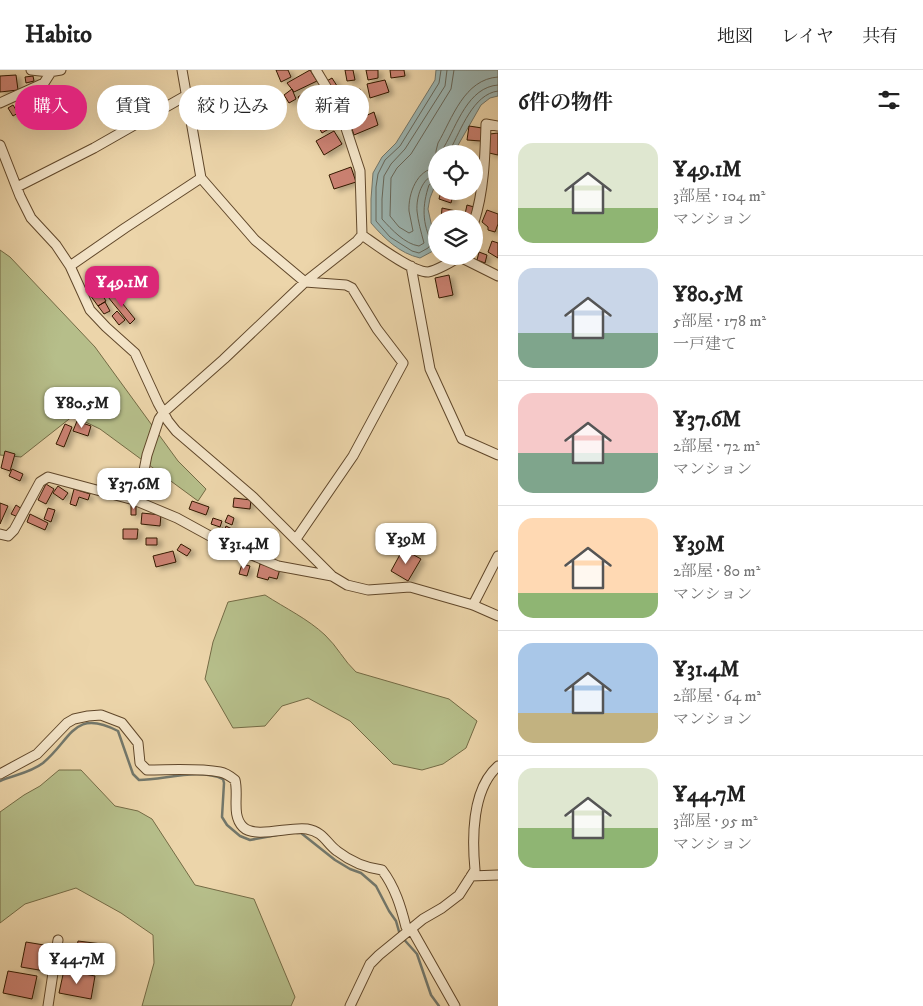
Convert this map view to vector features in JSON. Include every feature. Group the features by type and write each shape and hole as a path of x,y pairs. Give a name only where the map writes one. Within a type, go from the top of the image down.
{"street":[{"path":"31,70 51,72 61,70"},
{"path":"182,70 185,85"},
{"path":"134,500 142,486 146,455 159,419 164,412 224,359 305,282 362,235 360,171 340,110 316,70"},
{"path":"0,102 44,83 51,72"},
{"path":"17,187 94,148 179,100"},
{"path":"478,210 484,168 486,124 498,126"},
{"path":"193,130 201,178 255,240 305,282 346,285 352,288 377,330 402,363 353,456 296,539"},
{"path":"0,145 32,218 70,266 90,310 135,354 168,421 176,431 253,497 332,576 347,585 368,590 410,587 473,605 498,616"},
{"path":"70,266 201,178"},
{"path":"362,235 411,266 429,272 443,265"},
{"path":"476,265 498,276"},
{"path":"411,266 430,369 447,409 462,440 498,455"},
{"path":"0,534 8,536 14,530 40,482 48,477 134,500 178,518 220,541 278,566 332,576"},
{"path":"473,605 498,556"},
{"path":"0,774 37,754 67,723 74,719 101,716 122,723 132,734 138,743 140,763 147,770 222,772 235,780 236,814 243,827 256,832 307,828 318,832 326,838 335,850 345,856 366,866 382,870 387,876 400,903 406,927 412,930 455,1006"},
{"path":"350,1006 370,964 423,920 459,895 472,876 474,870 473,830 478,803 489,774 498,766"},
{"path":"472,876 498,875"},
{"path":"48,1006 58,940"}],"green space":[{"path":"0,250 10,257 95,347 178,461 206,489 198,501 100,429 73,416 21,457 0,455"},
{"path":"265,595 318,629 329,639 356,672 449,699 477,721 466,748 443,764 422,770 393,764 350,721 308,698 282,706 265,726 233,728 205,679 213,642 228,602"},
{"path":"59,770 81,770 115,806 138,811 152,819 195,885 254,899 295,997 291,1006 142,1006 154,963 153,935 121,913 76,888 25,904 0,923 0,812 40,786"}],"water":[{"path":"436,70 498,70 498,96 490,98 481,105 458,145 428,145 428,200 430,200 428,254 420,258 405,253 393,245 371,223 373,173 382,157 396,143 435,80"}],"building":[{"path":"276,70 288,70 291,77 281,82"},
{"path":"310,70 317,81 309,85 297,85 297,91 294,92 287,83"},
{"path":"345,70 353,70 355,80 347,81"},
{"path":"366,70 378,70 378,78 368,80"},
{"path":"390,70 404,70 405,76 391,78"},
{"path":"16,75 17,85 15,85 15,90 0,92 0,76"},
{"path":"33,76 34,81 26,83 25,77"},
{"path":"332,78 336,85 327,85 325,82"},
{"path":"385,80 389,92 370,98 369,85 367,84"},
{"path":"292,89 296,99 289,103 287,93"},
{"path":"13,105 15,115 13,116 8,108"},
{"path":"374,112 378,125 369,129 369,114"},
{"path":"469,126 482,128 481,141 467,140"},
{"path":"352,130 366,130 354,135"},
{"path":"334,131 342,144 324,155 316,141"},
{"path":"498,133 498,155 489,153 490,134"},
{"path":"351,167 356,182 334,189 329,175"},
{"path":"467,205 474,207 473,210 466,210"},
{"path":"487,210 498,214 498,224 495,232 488,230 483,220"},
{"path":"492,241 498,243 498,258 488,252"},
{"path":"483,254 487,255 485,263 483,262"},
{"path":"449,275 453,295 439,298 435,278"},
{"path":"99,290 106,301 98,306 90,295"},
{"path":"114,293 135,319 130,324 108,297"},
{"path":"105,302 110,311 104,314 98,306"},
{"path":"117,311 125,320 119,325 112,316"},
{"path":"77,421 91,426 88,436 73,431"},
{"path":"65,424 72,427 64,447 56,444"},
{"path":"5,451 15,454 10,471 1,468"},
{"path":"12,469 23,474 20,481 9,476"},
{"path":"46,484 54,489 46,504 38,500"},
{"path":"58,486 68,493 63,500 53,493"},
{"path":"74,489 90,494 88,500 79,497 76,506 70,504"},
{"path":"234,498 251,500 250,509 233,507"},
{"path":"192,501 209,507 206,515 189,509"},
{"path":"0,503 8,506 0,524"},
{"path":"16,505 22,509 18,517 11,514"},
{"path":"131,505 136,505 136,515 131,515"},
{"path":"48,508 55,510 51,522 44,519"},
{"path":"142,513 161,515 160,526 141,524"},
{"path":"30,514 48,523 45,530 27,522"},
{"path":"228,515 234,518 232,525 225,522"},
{"path":"213,518 222,521 220,527 211,524"},
{"path":"226,526 235,532 233,539 220,535 222,528 225,529"},
{"path":"123,529 138,529 137,539 123,539"},
{"path":"146,538 157,538 157,545 146,545"},
{"path":"181,544 191,550 187,556 177,550"},
{"path":"403,549 421,559 408,581 391,571"},
{"path":"173,551 176,562 156,567 153,556"},
{"path":"242,564 250,566 247,576 239,574"},
{"path":"260,564 280,569 277,579 269,577 268,580 257,577"},
{"path":"78,941 102,944 98,968 74,964"},
{"path":"26,942 50,946 45,971 21,967"},
{"path":"64,970 95,976 91,999 59,993"},
{"path":"8,971 37,976 32,999 3,993"}],"waterway":[{"path":"0,781 27,772 43,763 74,729 91,723 103,725 118,731 133,774 139,780 192,774 214,776 223,779 222,817 227,825 240,836 250,840 277,835"},
{"path":"297,833 301,833 335,860 361,873 376,886 396,921 400,935 417,954 431,995 439,1006"}]}
